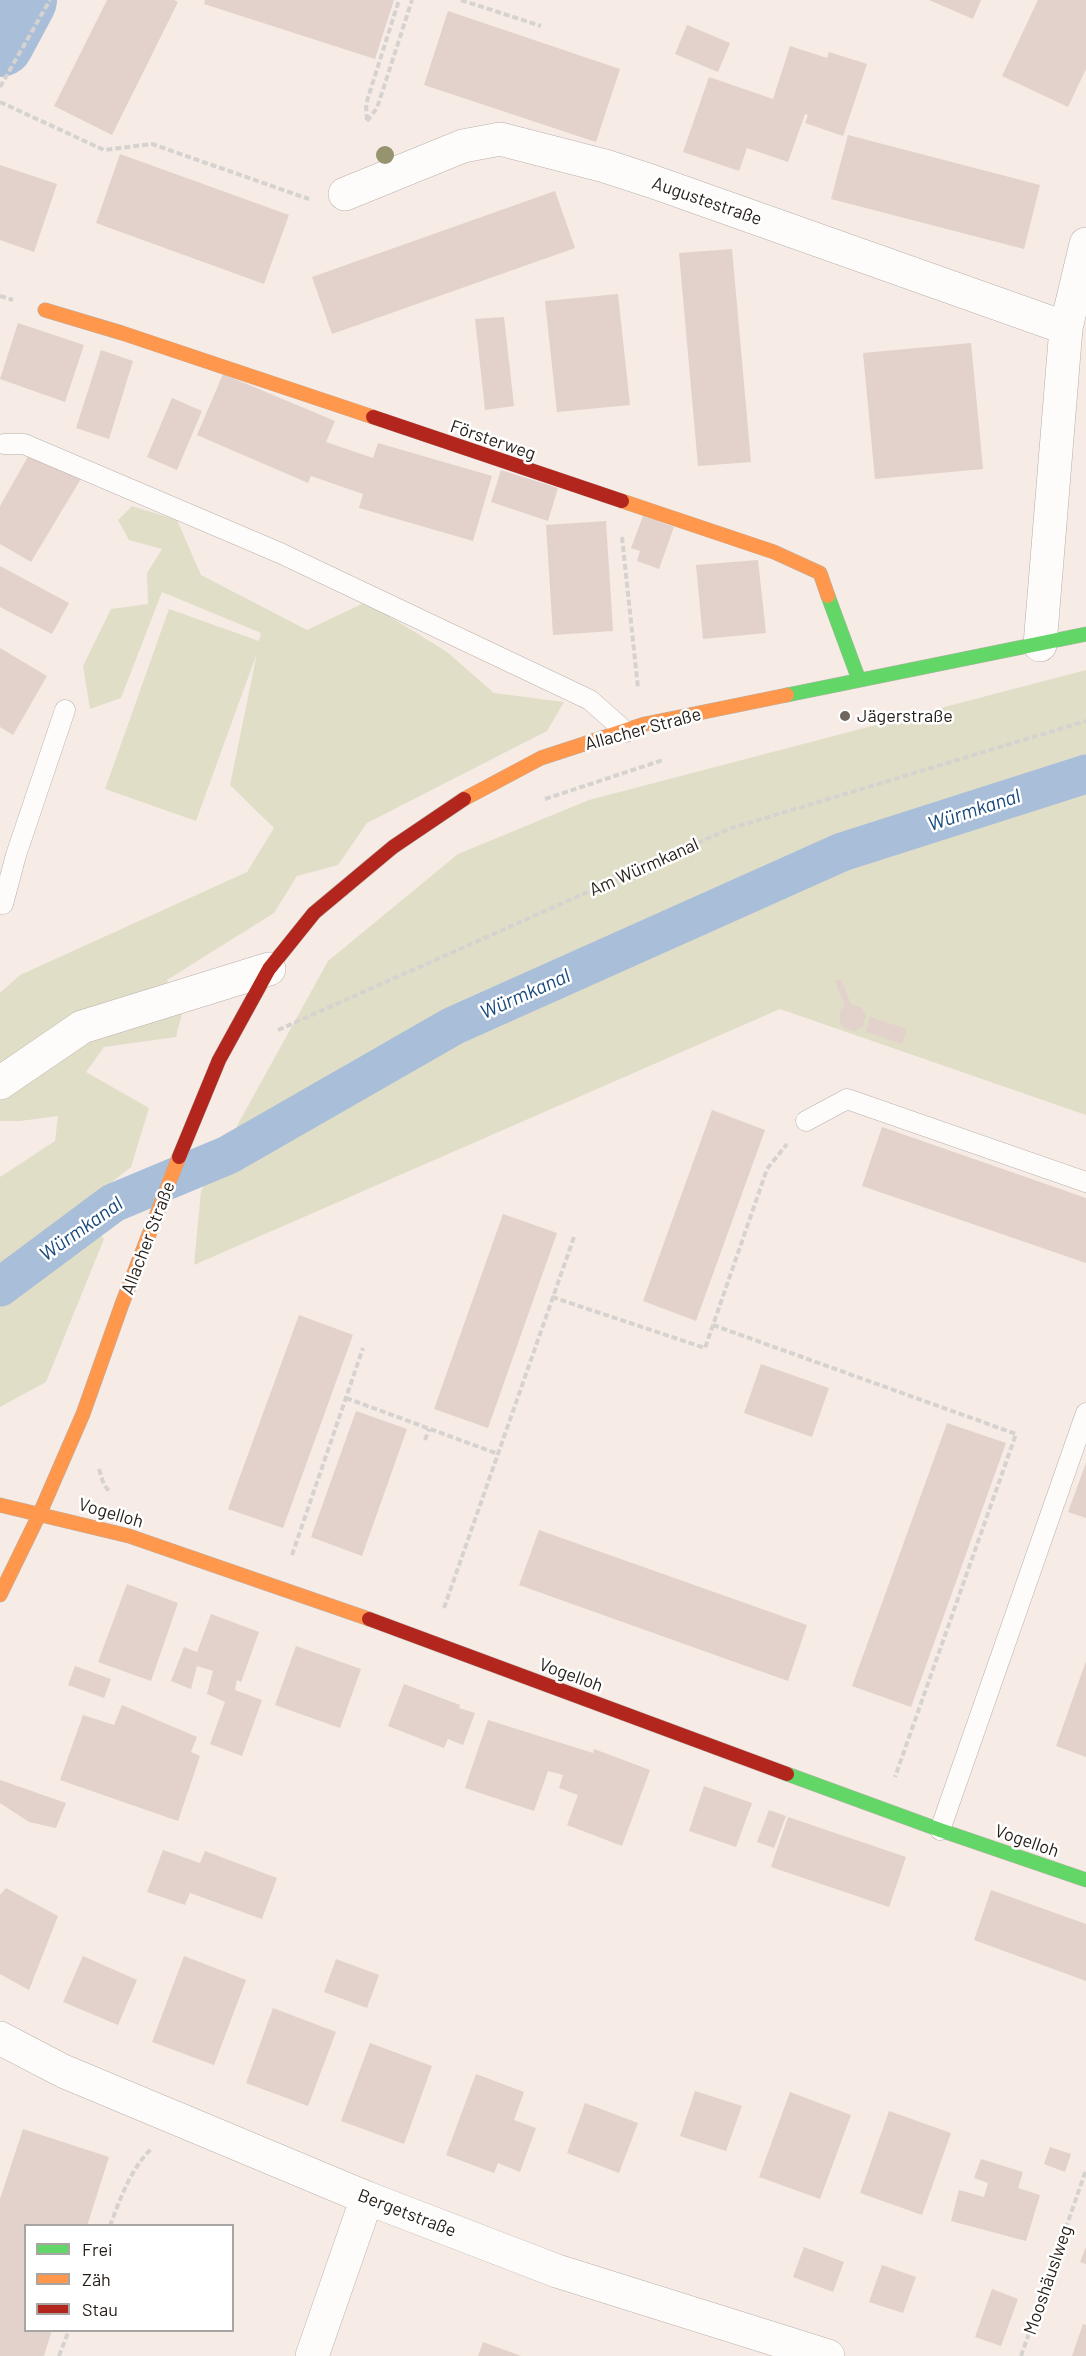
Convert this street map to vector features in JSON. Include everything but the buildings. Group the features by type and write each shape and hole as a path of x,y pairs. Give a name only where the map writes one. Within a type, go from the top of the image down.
{"street":[{"name":"Augustestraße","path":"345,194 463,146 500,139 560,153 642,178 1066,328"},
{"path":"1040,645 1066,328 1086,244"},
{"name":"Försterweg","path":"45,310 122,333 774,552 820,573 859,680"},
{"name":"Allacher Straße","path":"0,1595 40,1513 83,1414 194,1118 219,1060 269,969 314,913 393,847 471,794 541,758 645,724 1086,634"},
{"path":"0,1083 82,1027 269,969"},
{"name":"Vogelloh","path":"0,1505 110,1530 432,1643 940,1830 1086,1880"},
{"name":"Bergetstraße","path":"0,2038 63,2071 367,2198 557,2271 812,2354"},
{"path":"312,2356 367,2198"}],"lane":[{"path":"4,444 24,444 280,553 590,700 626,732"},
{"path":"3,904 16,855 65,710"},
{"path":"806,1121 847,1099 1086,1182"},
{"path":"940,1830 1086,1413"}],"path":[{"path":"0,87 50,0"},
{"path":"399,0 366,104 367,121 377,108 412,0"},
{"path":"461,0 541,26"},
{"path":"0,102 104,150 153,144 312,200 345,194"},
{"path":"618,501 637,683"},
{"name":"Am Würmkanal","path":"275,1024 269,1034 729,829 1086,721"},
{"path":"541,801 673,757"},
{"path":"552,1297 705,1348 767,1169 806,1121"},
{"path":"432,1643 574,1238"},
{"path":"713,1325 1016,1434 884,1809"},
{"path":"280,1589 363,1348"},
{"path":"346,1398 498,1454"},
{"path":"425,1440 429,1429"},
{"path":"99,1468 104,1485 115,1498"},
{"path":"111,2224 121,2195 144,2156 181,2120"},
{"name":"Mooshäuslweg","path":"1021,2356 1086,2170"},
{"path":"59,2356 69,2332"}],"shaded area":[{"path":"132,506 177,520 201,575 307,630 366,602 447,652 494,693 564,702 547,731 367,823 338,865 297,876 274,913 167,980 183,1010 176,1037 104,1047 86,1072 149,1108 131,1167 77,1210 104,1239 46,1382 0,1407 0,1177 55,1141 58,1116 0,1121 0,993 20,975 247,872 274,828 230,785 257,653 196,821 105,789 169,609 259,641 261,633 162,592 121,698 90,709 83,666 111,609 148,604 147,573 162,549 129,540 118,520"},
{"path":"1086,670 1086,1115 780,1009 194,1265 201,1191 328,961 458,854 589,800"}],"waterway":[{"path":"0,43 23,0"},
{"name":"Würmkanal","path":"0,1287 113,1203 228,1155 453,1026 842,852 1086,774"}],"traffic: fast":[{"path":"828,596 859,680"},
{"path":"787,695 1086,634"},
{"path":"787,1774 1086,1880"}],"traffic: slow":[{"path":"45,310 122,333 373,417"},
{"path":"622,501 774,552 820,573 828,596"},
{"path":"464,799 541,758 645,724 787,695"},
{"path":"0,1595 40,1513 83,1414 122,1304 179,1157"},
{"path":"0,1505 129,1536 369,1619"}],"traffic: jam":[{"path":"373,417 622,501"},
{"path":"179,1157 219,1060 269,969 314,913 393,847 464,799"},
{"path":"369,1619 787,1774"}],"place":[{"name":"Jägerstraße","path":"845,716"}]}
